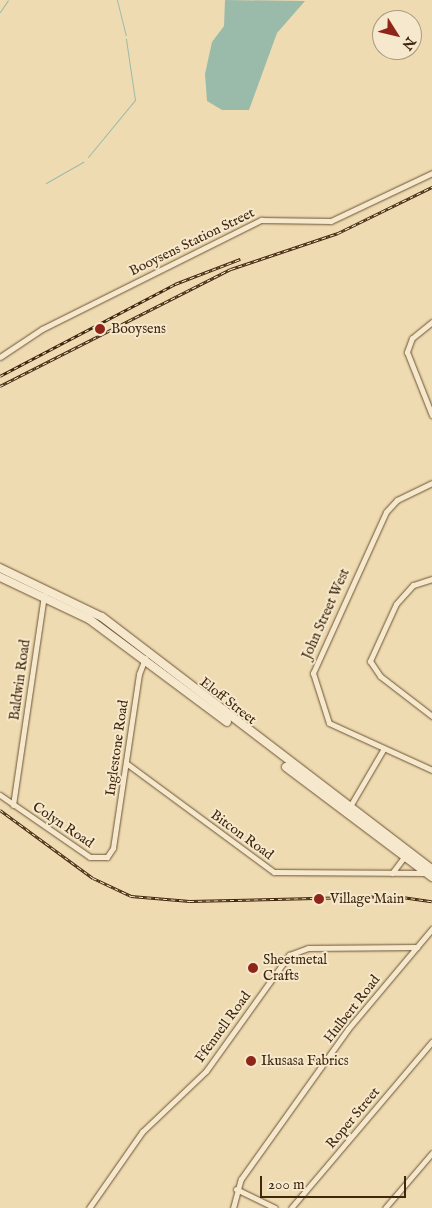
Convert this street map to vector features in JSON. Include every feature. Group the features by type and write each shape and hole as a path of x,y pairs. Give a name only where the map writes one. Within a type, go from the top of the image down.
{"street":[{"name":"Booysens Station Street","path":"0,357 49,326 261,220 331,221 432,173"},
{"path":"432,322 412,338 407,352 411,372 432,415"},
{"name":"John Street West","path":"432,483 397,500 386,512 313,673 329,723 432,770"},
{"name":"Eloff Street","path":"0,568 89,609 207,703 430,873"},
{"name":"Eloff Street","path":"0,577 89,619 147,656"},
{"path":"432,579 407,590 388,616 371,654 374,670 432,716"},
{"name":"Baldwin Road","path":"13,804 44,598 43,588"},
{"name":"Inglestone Road","path":"114,848 126,763 147,656"},
{"path":"348,809 384,748"},
{"name":"Bitcon Road","path":"126,763 274,872 430,873"},
{"name":"Colyn Road","path":"0,795 90,857 102,860 114,848"},
{"path":"392,873 406,854"},
{"name":"Hulbert Road","path":"233,1208 236,1189 348,1029 432,929"},
{"name":"Ffennell Road","path":"89,1208 145,1128 206,1071 289,955 308,948 416,947"},
{"name":"Roper Street","path":"291,1208 432,1042"},
{"path":"385,1208 432,1153"},
{"path":"236,1189 275,1208"}],"shaded area":[{"path":"225,0 305,1 277,33 249,110 222,110 207,101 205,74 212,42 224,26"}],"waterway":[{"path":"0,12 8,0"},
{"path":"117,0 126,35"},
{"path":"88,157 135,100 126,39"},
{"path":"46,183 83,162"}],"railway":[{"path":"0,386 231,269 338,233 432,187"},
{"path":"0,376 175,284 240,259"},
{"path":"0,810 93,878 131,896 190,901 395,896 432,901"}],"place":[{"name":"Booysens","path":"100,329"},
{"name":"Village Main","path":"319,899"},
{"name":"Sheetmetal Crafts","path":"253,968"},
{"name":"Ikusasa Fabrics","path":"251,1061"}]}
